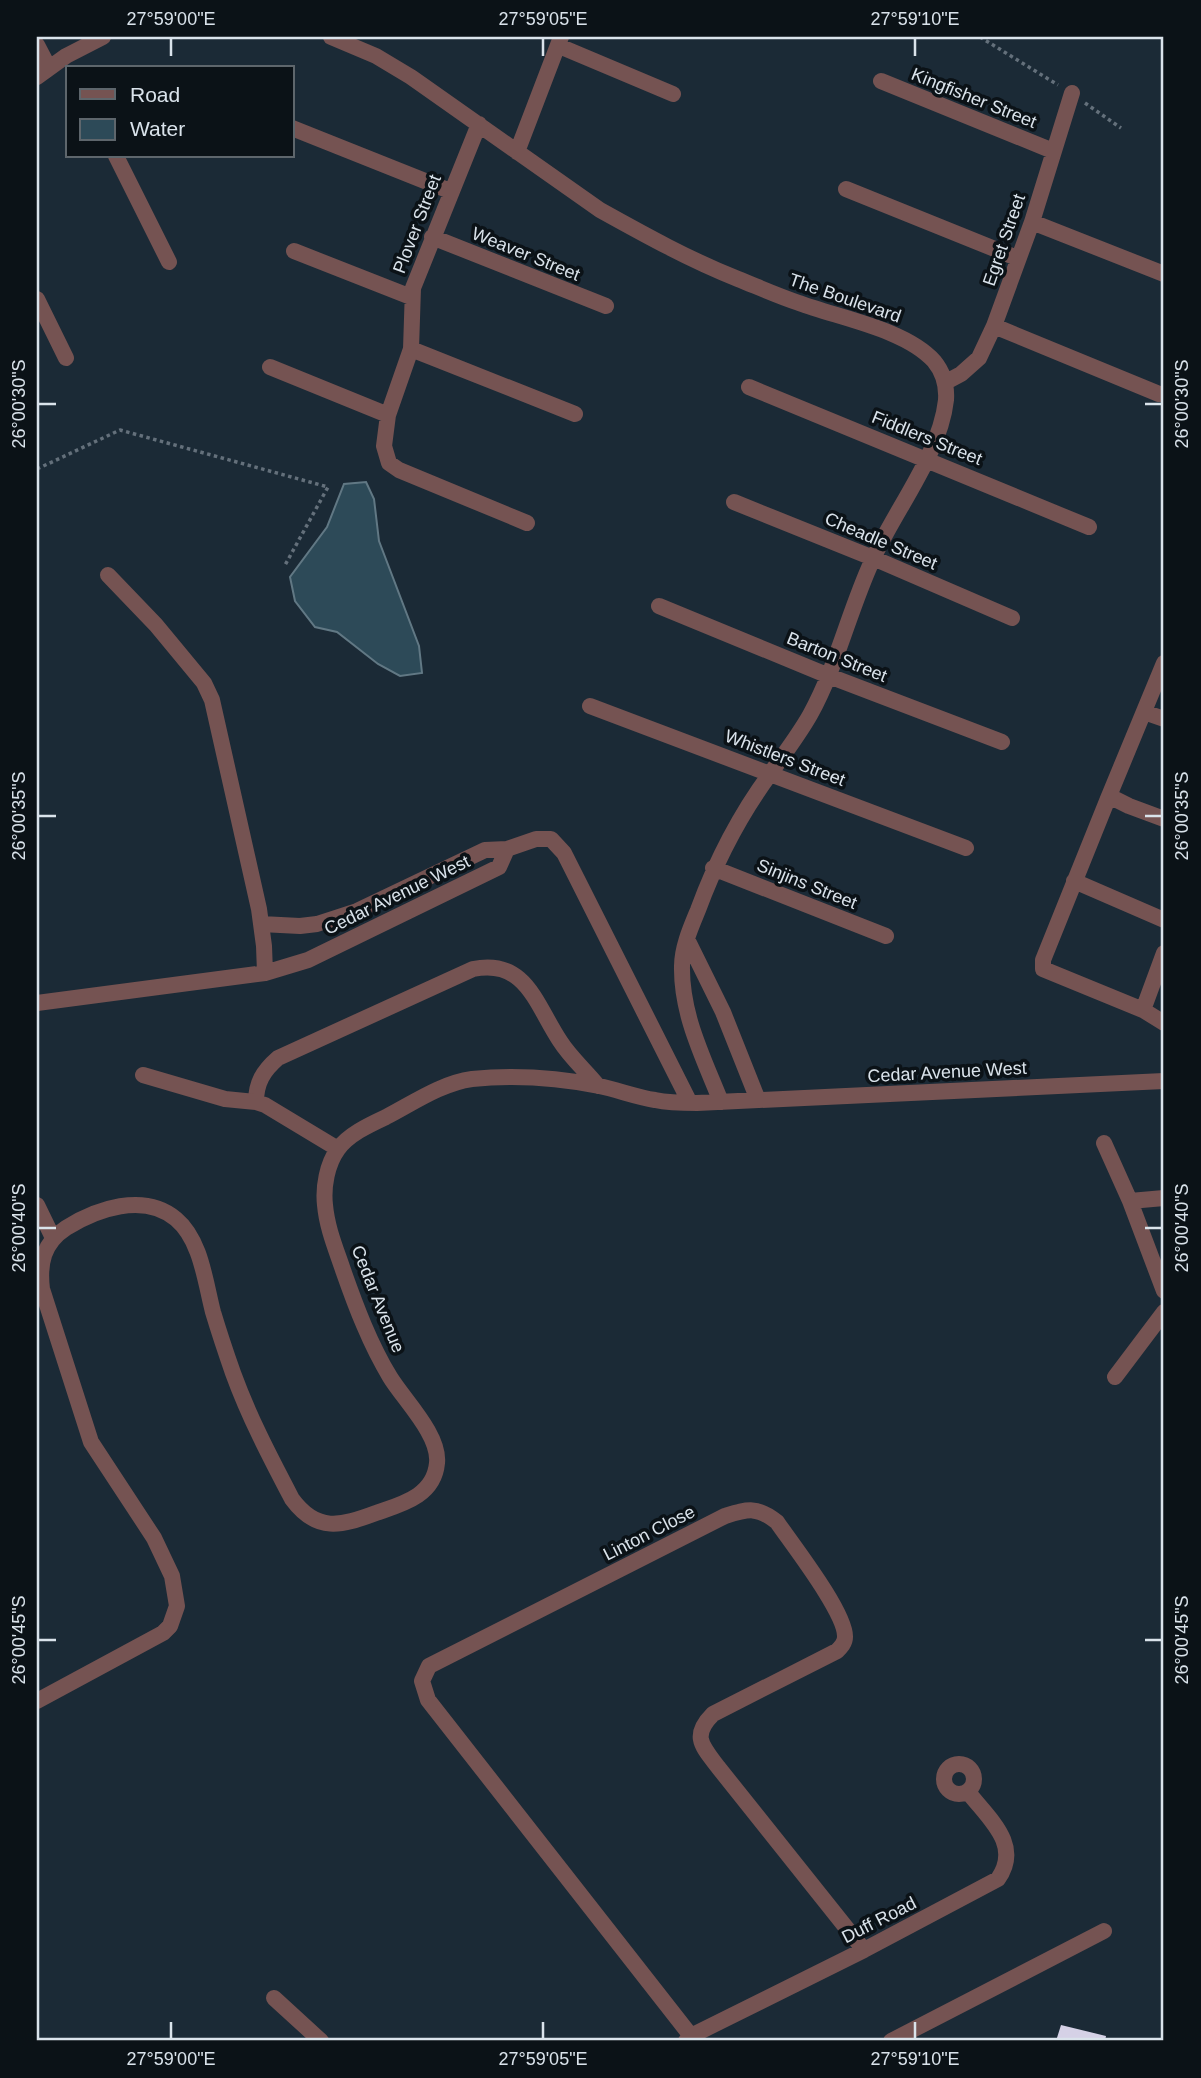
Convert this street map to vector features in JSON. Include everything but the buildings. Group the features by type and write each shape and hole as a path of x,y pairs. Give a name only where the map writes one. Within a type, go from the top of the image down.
{"street":[{"path":"37,45 43,73 69,62 103,37"},
{"name":"The Boulevard","path":"331,37 376,56 442,97 600,210 674,251 798,303 905,339 933,361 946,382"},
{"path":"517,152 560,41 673,94"},
{"name":"Kingfisher Street","path":"881,81 1053,151"},
{"name":"Egret Street","path":"946,382 973,365 979,358 994,326 1032,222 1072,93"},
{"name":"Plover Street","path":"479,124 450,191 411,297 411,349 388,415 384,446 389,463 419,480 527,523"},
{"path":"294,129 450,191"},
{"path":"117,158 169,262"},
{"path":"846,189 1017,258"},
{"path":"1032,222 1164,274"},
{"name":"Weaver Street","path":"432,237 606,306"},
{"path":"294,251 411,297"},
{"path":"37,299 66,358"},
{"path":"994,326 1159,394"},
{"path":"411,349 575,414"},
{"path":"270,367 388,415"},
{"path":"722,1102 689,1024 681,966 687,939 713,868 770,773 802,728 829,676 873,558 927,458 941,421 946,399 946,382"},
{"name":"Fiddlers Street","path":"749,387 927,458 1089,527"},
{"name":"Cheadle Street","path":"734,502 1012,618"},
{"path":"108,575 156,625 204,683 208,692 218,720 261,924 265,973"},
{"name":"Barton Street","path":"659,606 829,676 1002,742"},
{"path":"1164,663 1043,960 1043,969 1143,1010 1164,1023"},
{"name":"Whistlers Street","path":"590,706 966,848"},
{"path":"1144,712 1164,719"},
{"path":"1109,796 1164,820"},
{"path":"261,924 317,924 357,911 485,850 507,849 543,838 556,843 564,853 690,1103"},
{"name":"Cedar Avenue West","path":"37,1003 286,968 326,952 499,867 507,849"},
{"name":"Sinjins Street","path":"713,868 886,936"},
{"path":"1074,881 1164,920"},
{"path":"317,924 326,952"},
{"path":"687,939 723,1012 758,1100"},
{"path":"1143,1010 1164,953"},
{"path":"256,1102 262,1074 278,1058 461,973 485,966 504,968 520,978 561,1044 598,1086"},
{"path":"143,1075 225,1099 265,1105 338,1149 367,1126 459,1082 517,1078 598,1086"},
{"name":"Cedar Avenue West","path":"598,1086 657,1101 690,1103 1164,1082"},
{"path":"1104,1143 1161,1269 1164,1291"},
{"name":"Cedar Avenue","path":"53,1238 79,1221 119,1206 152,1208 176,1219 186,1229 196,1250 233,1373 255,1429 292,1499 302,1511 319,1522 348,1523 409,1502 420,1494 430,1485 436,1473 437,1456 430,1435 382,1363 359,1313 331,1234 324,1191 330,1164 338,1149"},
{"path":"1130,1201 1164,1198"},
{"path":"37,1205 53,1238 39,1265 44,1297 85,1428 99,1457 163,1556 175,1586 177,1606 170,1626 150,1642 37,1701"},
{"path":"1115,1377 1164,1312"},
{"name":"Linton Close","path":"689,2038 428,1700 422,1681 429,1666 726,1516 752,1510 764,1512 777,1522 838,1612 845,1635 844,1642 837,1651 713,1714 701,1728 702,1744 863,1950"},
{"name":"Duff Road","path":"689,2038 992,1884 1002,1873 1008,1859 1006,1847 1002,1837 968,1791"},
{"path":"891,2041 1104,1931"},
{"path":"274,1998 321,2041"}],"path":[{"path":"979,37 1072,93 1121,128"},
{"path":"37,469 120,430 328,487 284,567"}],"water":[{"path":"366,482 374,499 379,541 419,646 422,673 400,676 378,664 337,632 315,627 295,601 290,577 327,527 344,484"}]}
